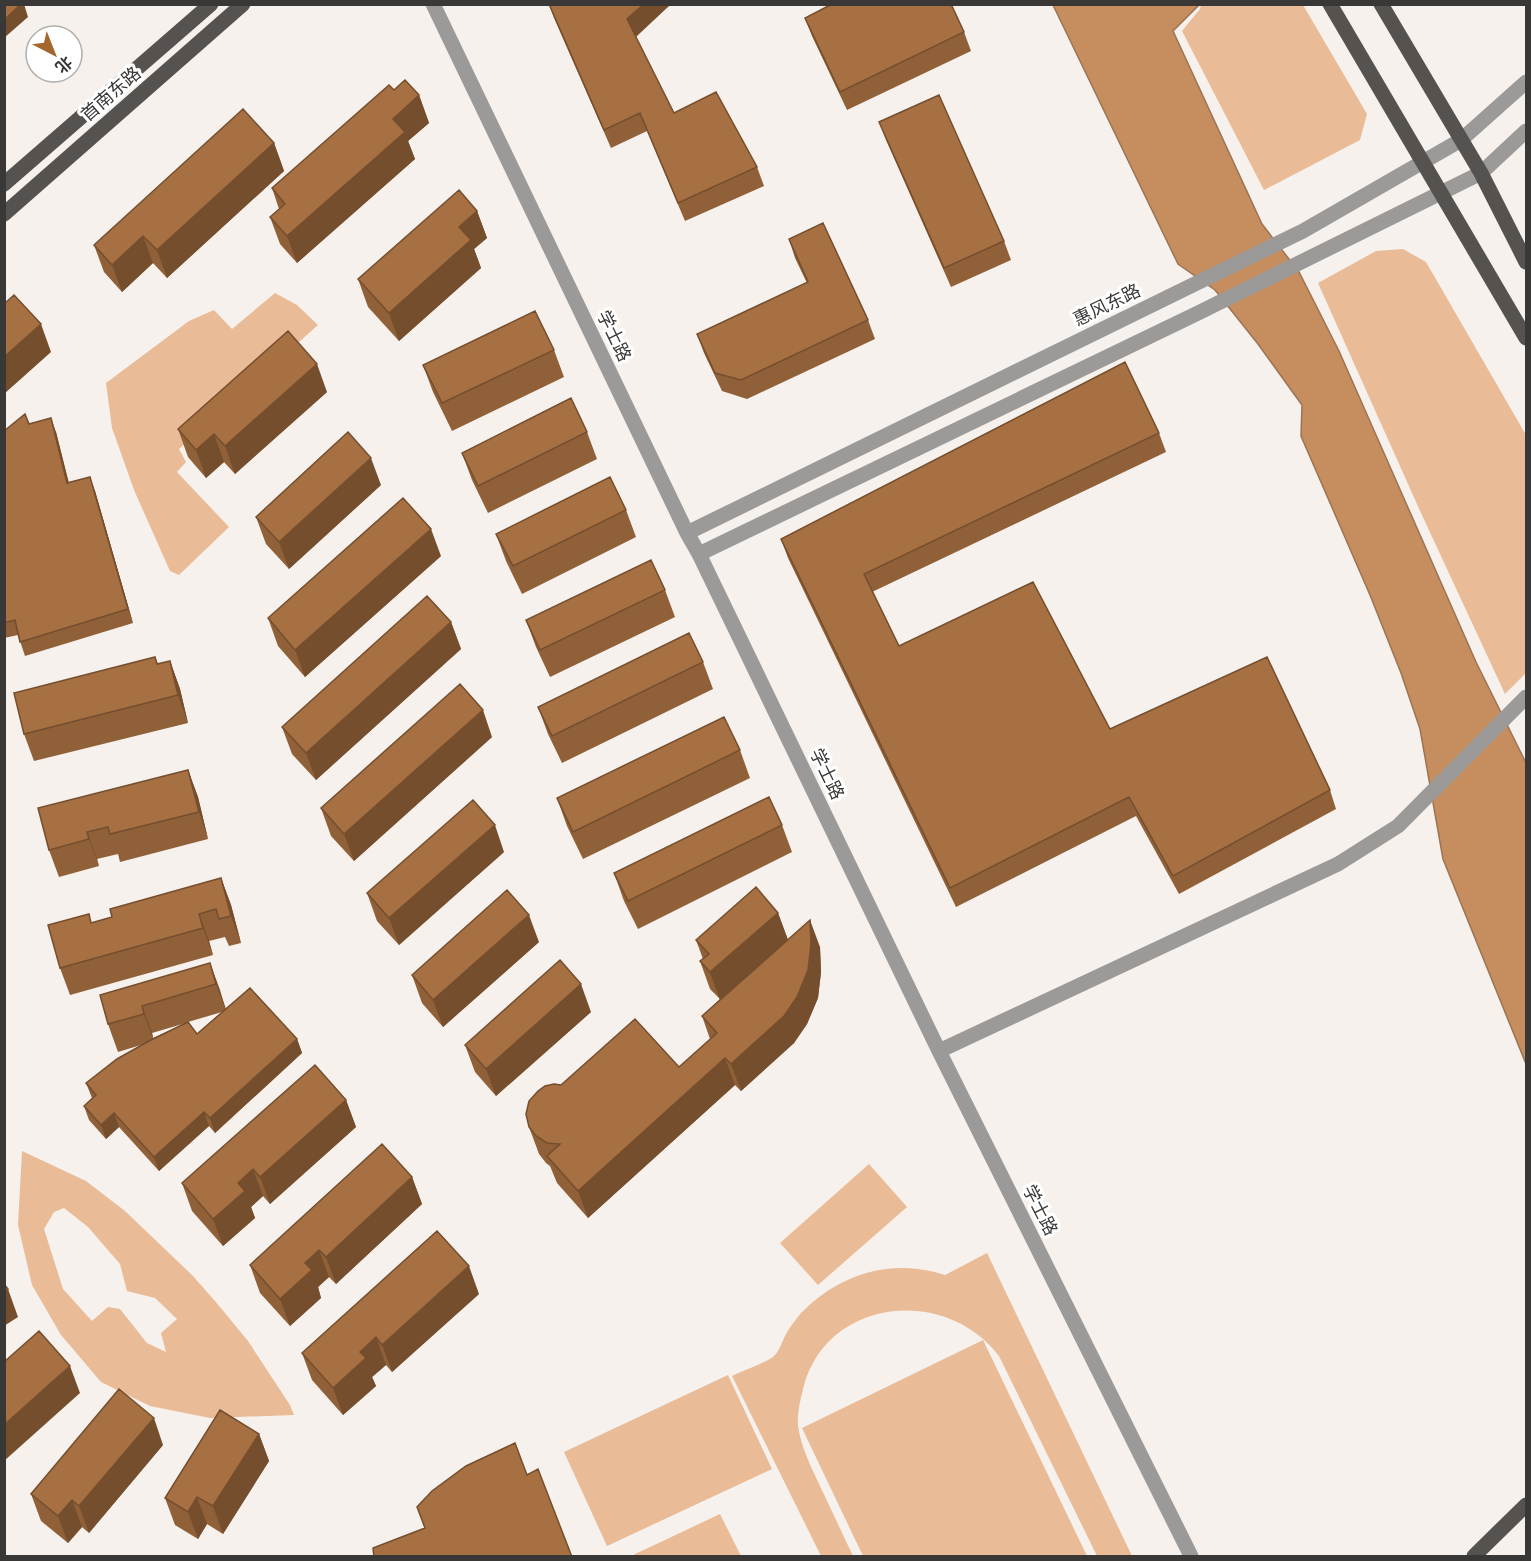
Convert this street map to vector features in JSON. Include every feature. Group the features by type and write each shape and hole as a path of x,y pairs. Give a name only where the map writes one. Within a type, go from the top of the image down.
{"main road":[{"name":"首南东路","path":"4,184 212,4"},
{"name":"首南东路","path":"4,214 243,4"},
{"path":"1330,4 1527,338"},
{"path":"1381,4 1481,173 1527,262"},
{"path":"1474,1557 1527,1505"}],"street":[{"name":"学士路","path":"434,4 687,533 939,1051 1191,1557"},
{"name":"惠风东路","path":"687,533 1303,231 1461,140 1527,82"},
{"path":"699,554 1196,314 1481,173 1527,131"},
{"path":"939,1051 1338,864 1398,826 1527,697"}],"shaded area":[{"path":"1053,5 1199,5 1173,31 1262,224 1299,272 1339,351 1476,662 1526,763 1526,1064 1443,859 1420,729 1370,595 1301,436 1302,405 1215,290 1178,264"},
{"path":"1201,5 1303,5 1367,114 1360,140 1264,190 1182,31"},
{"path":"1403,249 1426,262 1526,435 1526,673 1505,694 1318,283 1376,251"},
{"path":"275,293 297,305 318,325 179,449 186,462 177,472 229,527 179,575 170,571 134,490 112,428 106,383 189,321 214,310 232,329"},
{"path":"22,1151 86,1181 125,1211 192,1275 248,1341 290,1405 294,1415 210,1418 150,1406 101,1382 61,1335 32,1285 18,1225","holes":["64,1208 88,1227 120,1264 127,1291 155,1298 177,1319 161,1333 166,1352 147,1343 120,1309 108,1307 92,1321 63,1289 44,1229 54,1212"]},
{"path":"869,1164 907,1207 818,1285 780,1243"},
{"path":"987,1253 1132,1556 1097,1556 999,1356 976,1333 949,1318 919,1311 889,1312 860,1320 835,1335 816,1359 803,1389 798,1417 801,1442 853,1556 821,1556 732,1376 774,1356 788,1330 801,1313 816,1299 850,1279 886,1269 906,1268 945,1275"},
{"path":"983,1340 1087,1556 863,1556 802,1428"},
{"path":"728,1375 772,1469 607,1546 564,1452"},
{"path":"720,1514 741,1556 631,1556"}],"building":[{"path":"4,4 21,4 4,20"},
{"path":"549,4 644,4 627,19 674,113 716,92 757,167 678,203 640,113 604,130"},
{"path":"832,4 951,4 964,32 840,92 805,18"},
{"path":"405,80 419,95 393,119 405,132 287,236 270,217 285,204 272,188 389,85 394,90"},
{"path":"939,95 1004,241 944,268 879,122"},
{"path":"243,109 274,143 157,250 143,236 112,265 94,245"},
{"path":"459,190 477,211 459,227 471,240 389,313 358,279"},
{"path":"823,223 868,320 741,380 715,373 697,334 808,282 789,239"},
{"path":"14,295 41,324 4,357 4,304"},
{"path":"535,311 554,350 442,403 423,365"},
{"path":"288,331 317,364 225,446 214,434 196,450 178,429"},
{"path":"1125,362 1159,433 864,574 899,646 1033,582 1110,729 1267,657 1330,790 1173,876 1129,797 950,888 781,539"},
{"path":"571,398 587,432 478,486 462,453"},
{"path":"25,414 29,424 51,418 67,483 90,477 128,609 20,642 15,620 4,623 4,431"},
{"path":"348,432 371,458 279,542 256,517"},
{"path":"610,477 626,510 513,566 496,534"},
{"path":"403,498 431,529 295,650 268,618"},
{"path":"651,560 665,590 540,650 526,620"},
{"path":"427,596 451,622 306,753 282,727"},
{"path":"689,633 703,662 552,736 538,707"},
{"path":"155,657 157,664 170,661 178,695 24,734 14,693"},
{"path":"460,684 483,710 344,834 321,808"},
{"path":"724,717 740,750 573,832 557,798"},
{"path":"188,770 199,812 110,834 108,827 87,832 89,839 49,850 38,808"},
{"path":"769,797 782,825 628,901 614,873"},
{"path":"473,800 495,825 389,918 367,893"},
{"path":"221,878 231,916 219,919 216,909 199,914 203,928 60,968 48,925 89,914 91,923 112,917 110,909"},
{"path":"756,887 778,913 710,972 700,961 709,954 696,940"},
{"path":"507,890 529,915 433,1000 412,975"},
{"path":"810,920 811,944 808,970 797,997 784,1016 731,1064 725,1058 578,1191 547,1156 560,1144 547,1143 536,1136 529,1127 526,1114 529,1101 545,1086 561,1085 635,1019 679,1067 717,1033 702,1016"},
{"path":"560,960 581,984 486,1069 465,1045"},
{"path":"210,963 216,984 142,1006 144,1014 108,1024 100,995"},
{"path":"250,988 297,1039 210,1118 204,1112 154,1157 114,1113 101,1125 84,1106 96,1095 86,1083 117,1059 188,1022 197,1034"},
{"path":"315,1065 346,1100 260,1177 253,1169 238,1183 245,1191 213,1219 182,1183"},
{"path":"382,1144 412,1177 326,1257 319,1250 305,1263 312,1270 280,1299 250,1265"},
{"path":"437,1231 469,1266 382,1345 376,1337 360,1352 366,1358 333,1388 302,1353"},
{"path":"39,1331 70,1366 4,1425 4,1362"},
{"path":"119,1389 154,1418 79,1506 72,1500 58,1516 31,1494"},
{"path":"220,1410 259,1434 213,1506 197,1497 188,1512 165,1498"},
{"path":"515,1443 527,1475 538,1469 572,1557 374,1557 373,1548 425,1528 417,1507 432,1491 466,1466"}]}
